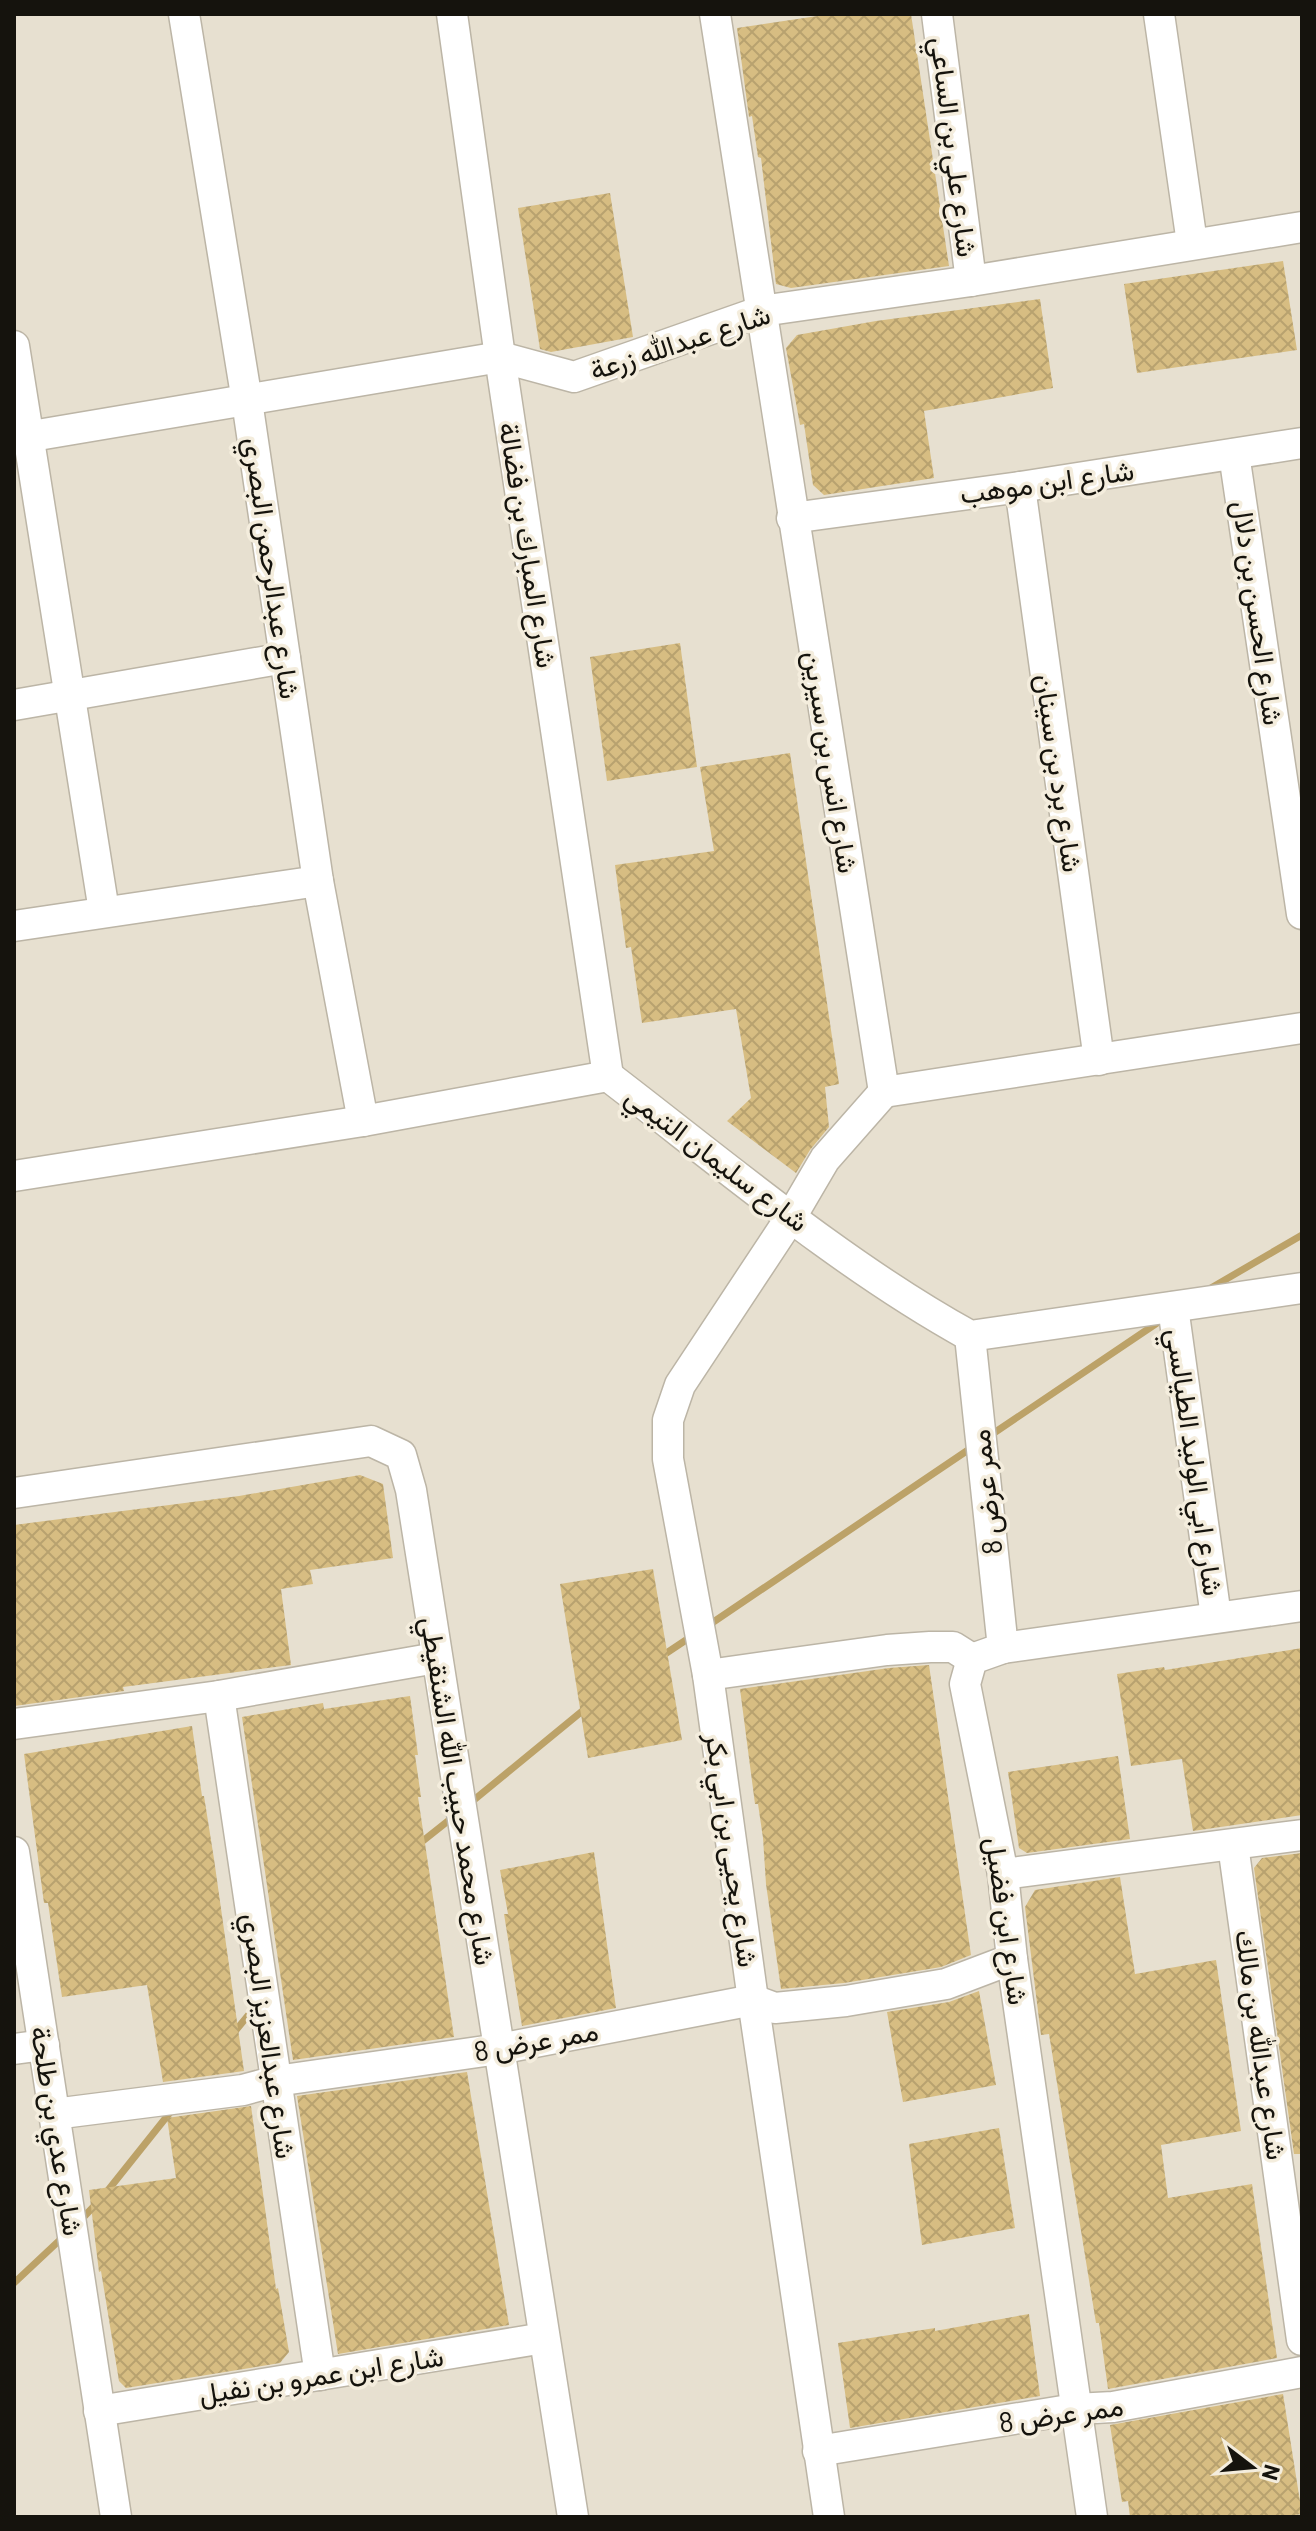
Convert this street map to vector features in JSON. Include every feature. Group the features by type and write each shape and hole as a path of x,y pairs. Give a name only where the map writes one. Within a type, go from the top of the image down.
{"street":[{"name":"شارع عبدالرحمن البصري","path":"184,14 247,401 318,881 363,1121"},
{"name":"شارع المبارك بن فضالة","path":"452,14 608,1076"},
{"name":"شارع انس بن سيرين","path":"715,14 884,1092"},
{"name":"شارع علي بن الساعي","path":"937,14 971,281"},
{"path":"1159,14 1192,243"},
{"name":"شارع عبدالله زرعة","path":"20,438 500,357 574,377 762,311 971,281 1302,227"},
{"path":"14,346 20,438 69,698 104,911"},
{"name":"شارع ابن موهب","path":"792,518 1020,487 1302,443"},
{"name":"شارع الحسن بن دلال","path":"1234,454 1302,914"},
{"name":"شارع برد بن سينان","path":"1020,487 1099,1060"},
{"path":"14,705 69,698 285,658"},
{"path":"14,926 318,881"},
{"path":"884,1092 1302,1028"},
{"name":"شارع سليمان التيمي","path":"14,1176 363,1121 608,1076 791,1217 930,1314 970,1336"},
{"name":"شارع يحيى بن ابي بكر","path":"823,2516 818,2451 708,1675 668,1459 668,1420 680,1385 791,1217 825,1159 884,1092"},
{"path":"970,1336 1302,1288"},
{"name":"شارع ابي الوليد الطيالسي","path":"1173,1307 1216,1617"},
{"name":"ممر عرض 8","path":"970,1336 1003,1648"},
{"name":"شارع محمد حبيب الله الشنقيطي","path":"14,1493 371,1441 401,1455 411,1490 573,2517"},
{"path":"708,1675 887,1650 930,1647 953,1647 972,1659 1003,1648 1302,1606"},
{"path":"14,1724 219,1696 436,1658"},
{"name":"شارع ابن فضيل","path":"972,1659 965,1684 1003,1874 1012,1959 1092,2517"},
{"name":"شارع عبدالعزيز البصري","path":"219,1696 320,2375"},
{"path":"1003,1874 1302,1835"},
{"name":"شارع عبدالله بن مالك","path":"1233,1845 1302,2340"},
{"name":"شارع عدي بن طلحة","path":"14,1852 116,2517"},
{"name":"ممر عرض 8","path":"54,2114 243,2090 276,2081 499,2049 753,2000 775,2008 846,2001 946,1984 1012,1959"},
{"path":"14,2049 44,2045"},
{"name":"شارع ابن عمرو بن نفيل","path":"99,2411 544,2338"},
{"name":"ممر عرض 8","path":"818,2451 1075,2409 1145,2402 1302,2372"}],"building":[{"path":"831,14 911,14 949,266 791,288 776,284 761,158 758,157 752,116 749,117 737,28"},
{"path":"610,193 633,337 551,352 540,349 518,208"},
{"path":"1283,261 1297,350 1137,373 1124,284"},
{"path":"1040,299 1053,388 924,411 934,478 824,495 813,485 804,424 800,425 786,348 797,335"},
{"path":"680,643 697,767 607,781 590,657"},
{"path":"790,753 839,1084 825,1087 829,1127 796,1173 727,1121 751,1098 736,1009 642,1023 631,947 626,948 615,865 714,851 700,767"},
{"path":"360,1475 383,1484 393,1558 310,1570 313,1584 281,1589 291,1665 123,1687 124,1691 14,1706 14,1525 239,1496"},
{"path":"653,1569 682,1740 588,1758 560,1584"},
{"path":"1302,1648 1302,1815 1193,1831 1182,1759 1131,1766 1117,1674 1164,1667 1165,1670"},
{"path":"929,1665 971,1955 941,1967 844,1983 781,1989 766,1884 763,1838 758,1804 755,1804 740,1689"},
{"path":"410,1696 418,1755 415,1755 421,1797 418,1797 454,2037 293,2060 242,1717 323,1703 324,1709"},
{"path":"192,1726 244,2071 163,2082 147,1985 62,1997 48,1903 44,1903 24,1754"},
{"path":"1118,1756 1130,1839 1027,1853 1019,1848 1008,1772"},
{"path":"594,1852 616,2008 522,2026 500,1870"},
{"path":"1302,1853 1302,2154 1294,2154 1254,1868 1262,1858"},
{"path":"1120,1877 1135,1974 1216,1960 1241,2131 1161,2145 1168,2198 1252,2184 1277,2358 1108,2389 1049,2034 1041,2035 1025,1907 1035,1890"},
{"path":"979,1991 996,2085 903,2102 887,2012 949,2002"},
{"path":"467,2072 509,2325 338,2354 297,2096"},
{"path":"251,2106 276,2289 289,2352 280,2363 126,2388 119,2381 99,2272 89,2190 176,2178 167,2118"},
{"path":"999,2128 1015,2228 922,2245 909,2144"},
{"path":"1029,2314 1040,2396 850,2428 838,2343 935,2328 935,2331"},
{"path":"1283,2394 1302,2514 1282,2517 1130,2517 1128,2501 1122,2502 1110,2425"}],"waterway":[{"path":"1211,1288 1302,1235"},
{"path":"988,1437 1163,1319"},
{"path":"706,1627 974,1446"},
{"path":"659,1658 692,1636"},
{"path":"469,1804 586,1708"},
{"path":"419,1844 453,1817"},
{"path":"232,2035 255,2007"},
{"path":"105,2194 172,2110"},
{"path":"78,2223 97,2203"},
{"path":"14,2283 63,2237"}]}
